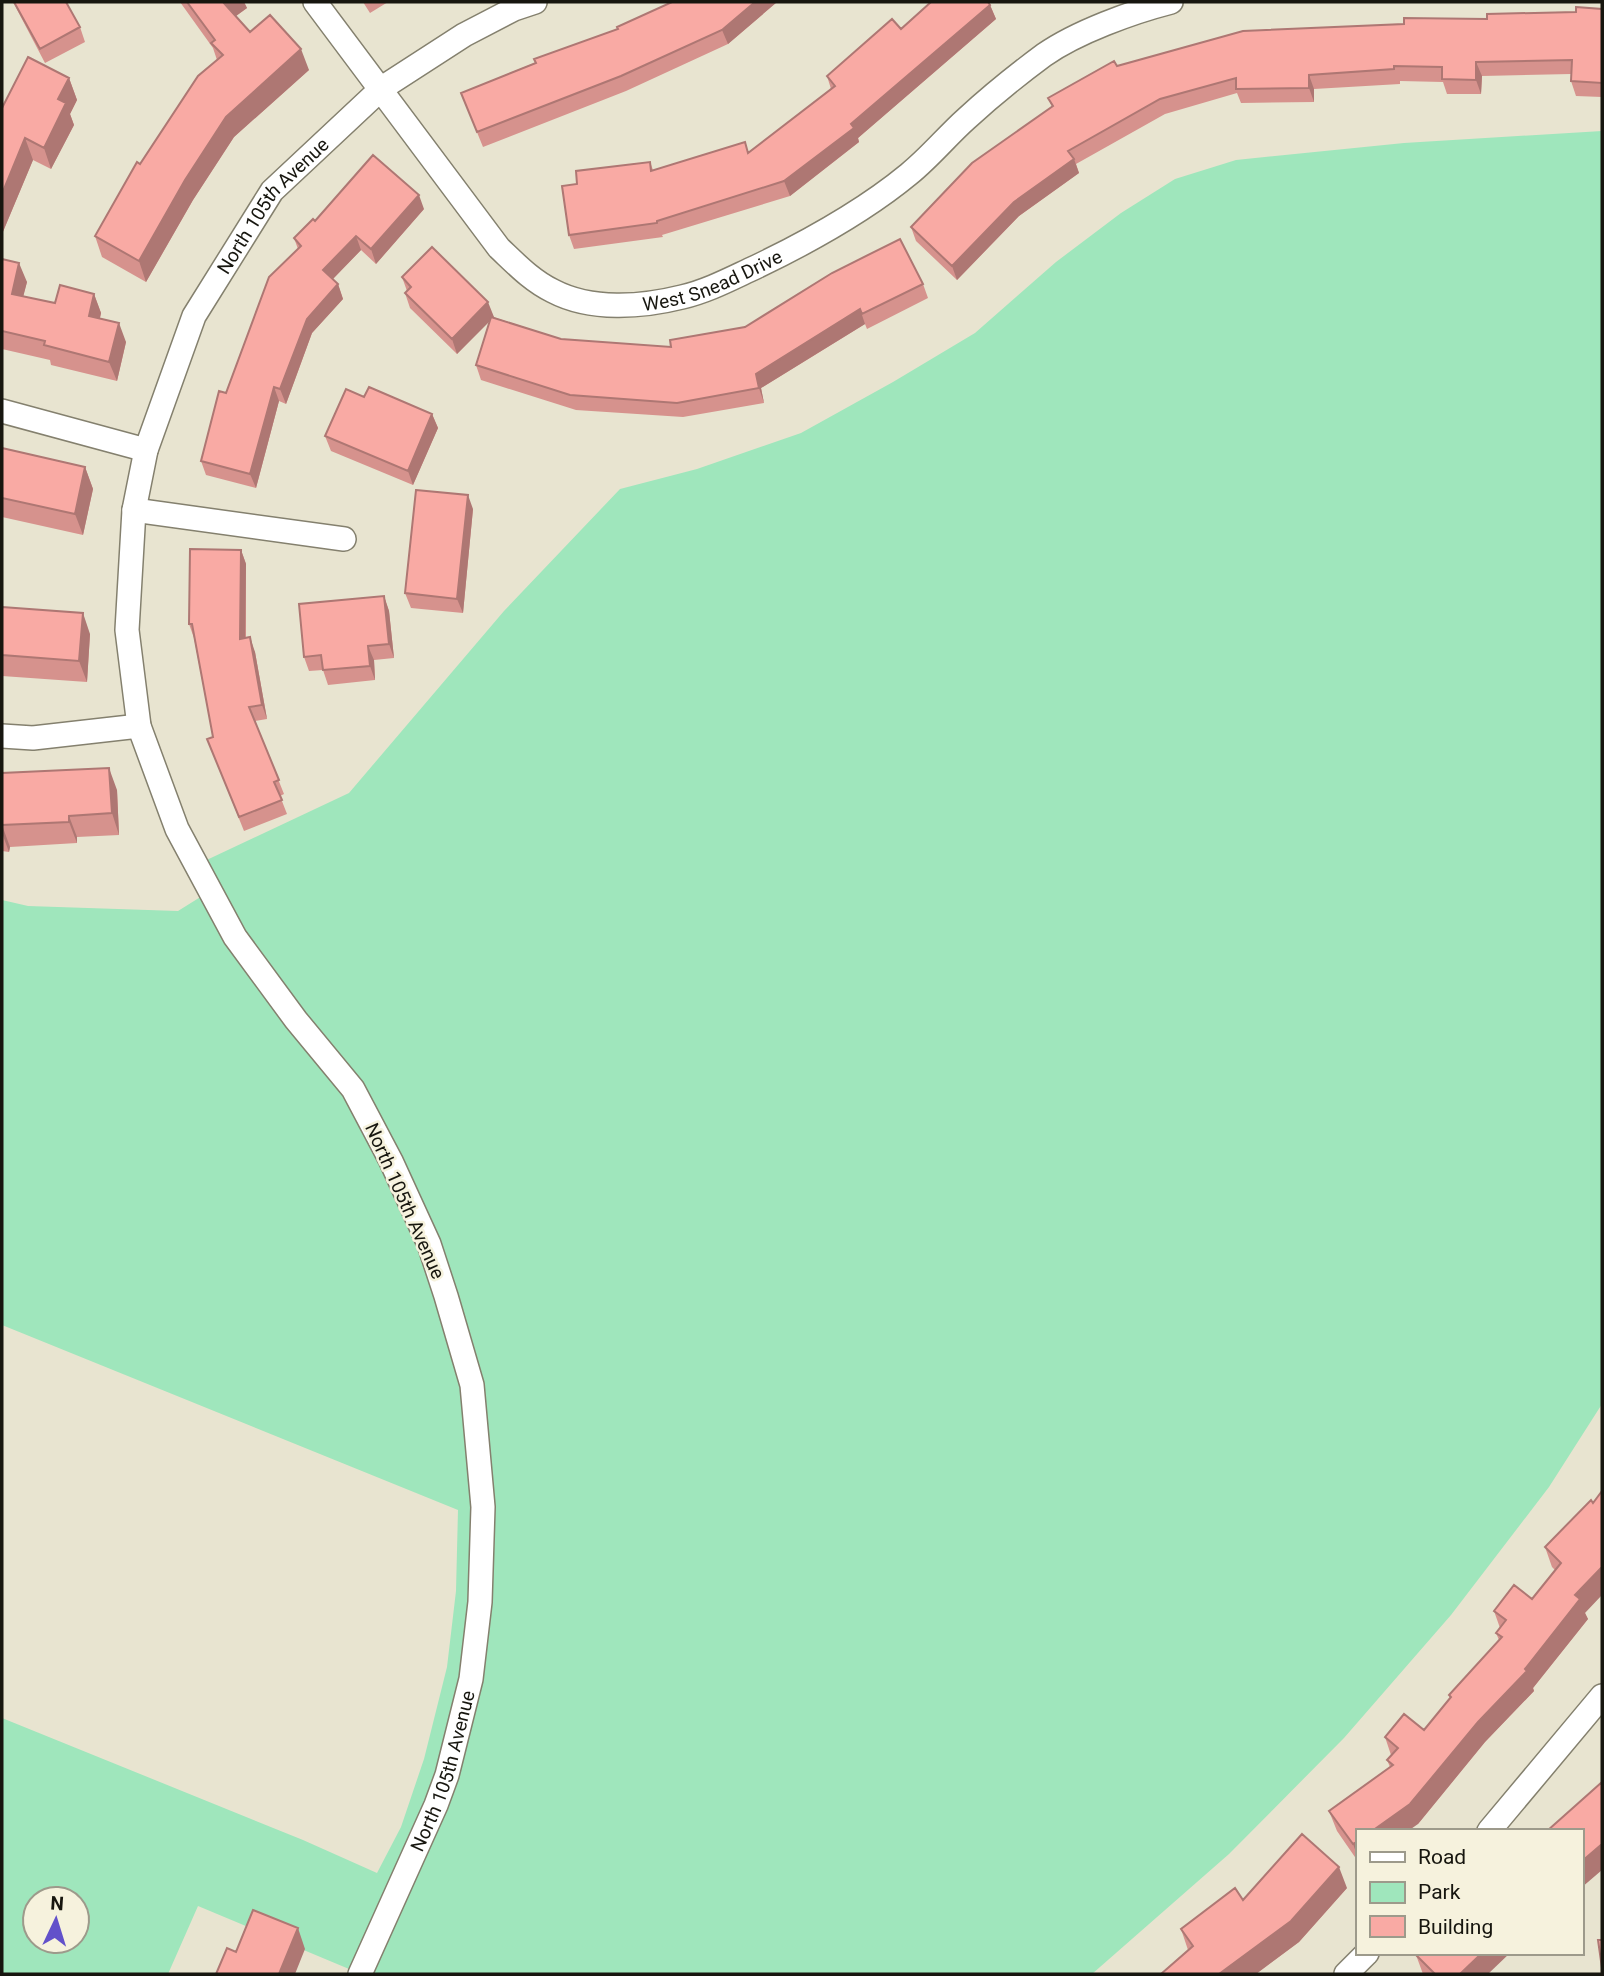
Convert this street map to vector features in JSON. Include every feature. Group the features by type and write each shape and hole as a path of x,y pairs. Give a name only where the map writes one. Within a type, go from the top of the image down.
{"street":[{"name":"West Snead Drive","path":"315,2 382,88 499,248 524,272 554,292 585,302 617,306 685,297 727,281 795,248 860,210 909,174 986,101 1047,53 1099,27 1171,2"},
{"name":"North 105th Avenue","path":"360,1974 436,1805 450,1763 471,1679 480,1602 483,1507 472,1385 429,1244 391,1161 353,1089 296,1020 235,937 177,828 139,726 127,630 134,510 146,450 194,316 272,191 382,88 464,35 514,9 535,2"},
{"path":"2,411 146,450"},
{"path":"134,510 344,539"},
{"path":"2,736 33,738 139,726"},
{"path":"1491,1829 1602,1696"},
{"path":"1350,1973 1365,1955"}],"green space":[{"path":"1602,131 1602,1404 1549,1487 1451,1615 1344,1738 1229,1854 1092,1974 361,1974 198,1906 168,1974 2,1974 2,1718 303,1840 377,1873 401,1827 424,1759 447,1667 456,1591 458,1510 2,1325 2,900 28,906 178,911 210,891 196,865 349,793 504,611 620,489 697,469 801,433 975,333 1056,262 1121,213 1175,179 1236,160 1404,143"}],"building":[{"path":"14,2 66,2 80,27 40,49"},
{"path":"187,2 223,2 250,32 270,15 301,49 226,117 185,180 139,261 95,236 137,162 140,164 198,76 223,55 211,43 215,40"},
{"path":"672,2 755,2 722,30 621,76 477,132 461,93 536,63 534,59 618,29 617,27"},
{"path":"931,2 988,2 990,5 851,124 854,128 784,181 657,223 569,235 562,186 577,184 576,171 650,162 651,171 745,142 748,153 835,86 827,76 892,19 901,29"},
{"path":"1576,7 1602,9 1602,83 1571,81 1572,60 1476,62 1476,80 1442,79 1442,67 1394,66 1394,69 1309,75 1309,88 1236,89 1236,78 1160,99 1068,151 1074,159 1014,202 952,266 911,227 972,163 1053,106 1048,98 1114,61 1117,66 1243,31 1404,24 1404,18 1487,19 1487,14 1576,12"},
{"path":"28,57 69,78 58,99 66,103 44,148 25,138 2,194 2,108"},
{"path":"373,155 419,195 371,249 356,236 323,270 338,284 307,319 280,389 274,387 250,474 201,461 219,391 226,393 269,277 301,246 294,238 313,219 315,221"},
{"path":"900,239 923,284 862,314 860,309 756,374 759,388 677,403 570,395 476,365 491,317 561,339 671,347 670,340 745,327 832,273"},
{"path":"432,247 488,302 452,339 405,293 411,287 402,277"},
{"path":"2,259 19,263 12,294 55,303 60,285 94,294 89,316 119,323 109,362 44,345 45,341 2,331"},
{"path":"369,387 432,414 408,471 325,436 346,389 364,397"},
{"path":"2,448 85,467 75,514 2,498"},
{"path":"416,490 468,495 457,599 405,593"},
{"path":"190,549 241,550 240,639 250,637 262,705 249,707 279,780 274,782 282,800 239,817 207,739 213,737 192,624 189,624"},
{"path":"384,596 389,644 368,646 370,666 323,670 321,655 304,657 299,604"},
{"path":"2,607 83,613 79,661 2,655"},
{"path":"109,768 112,813 69,816 69,822 2,825 2,773"},
{"path":"1602,1491 1602,1567 1575,1595 1580,1599 1525,1669 1527,1671 1478,1722 1410,1804 1375,1829 1356,1829 1356,1842 1353,1844 1329,1811 1393,1765 1387,1760 1398,1748 1385,1737 1404,1714 1424,1730 1451,1697 1449,1695 1502,1637 1496,1633 1506,1620 1494,1611 1514,1585 1532,1599 1561,1563 1545,1547 1591,1500 1593,1503"},
{"path":"1602,1782 1602,1844 1583,1860 1583,1829 1549,1829"},
{"path":"1302,1834 1339,1867 1291,1921 1219,1974 1161,1974 1193,1946 1181,1929 1235,1888 1243,1900"},
{"path":"253,1910 298,1928 279,1974 216,1974 227,1948 236,1952"},
{"path":"1598,1940 1602,1940 1602,1968"},
{"path":"1416,1955 1480,1955 1460,1974 1435,1974"}]}
